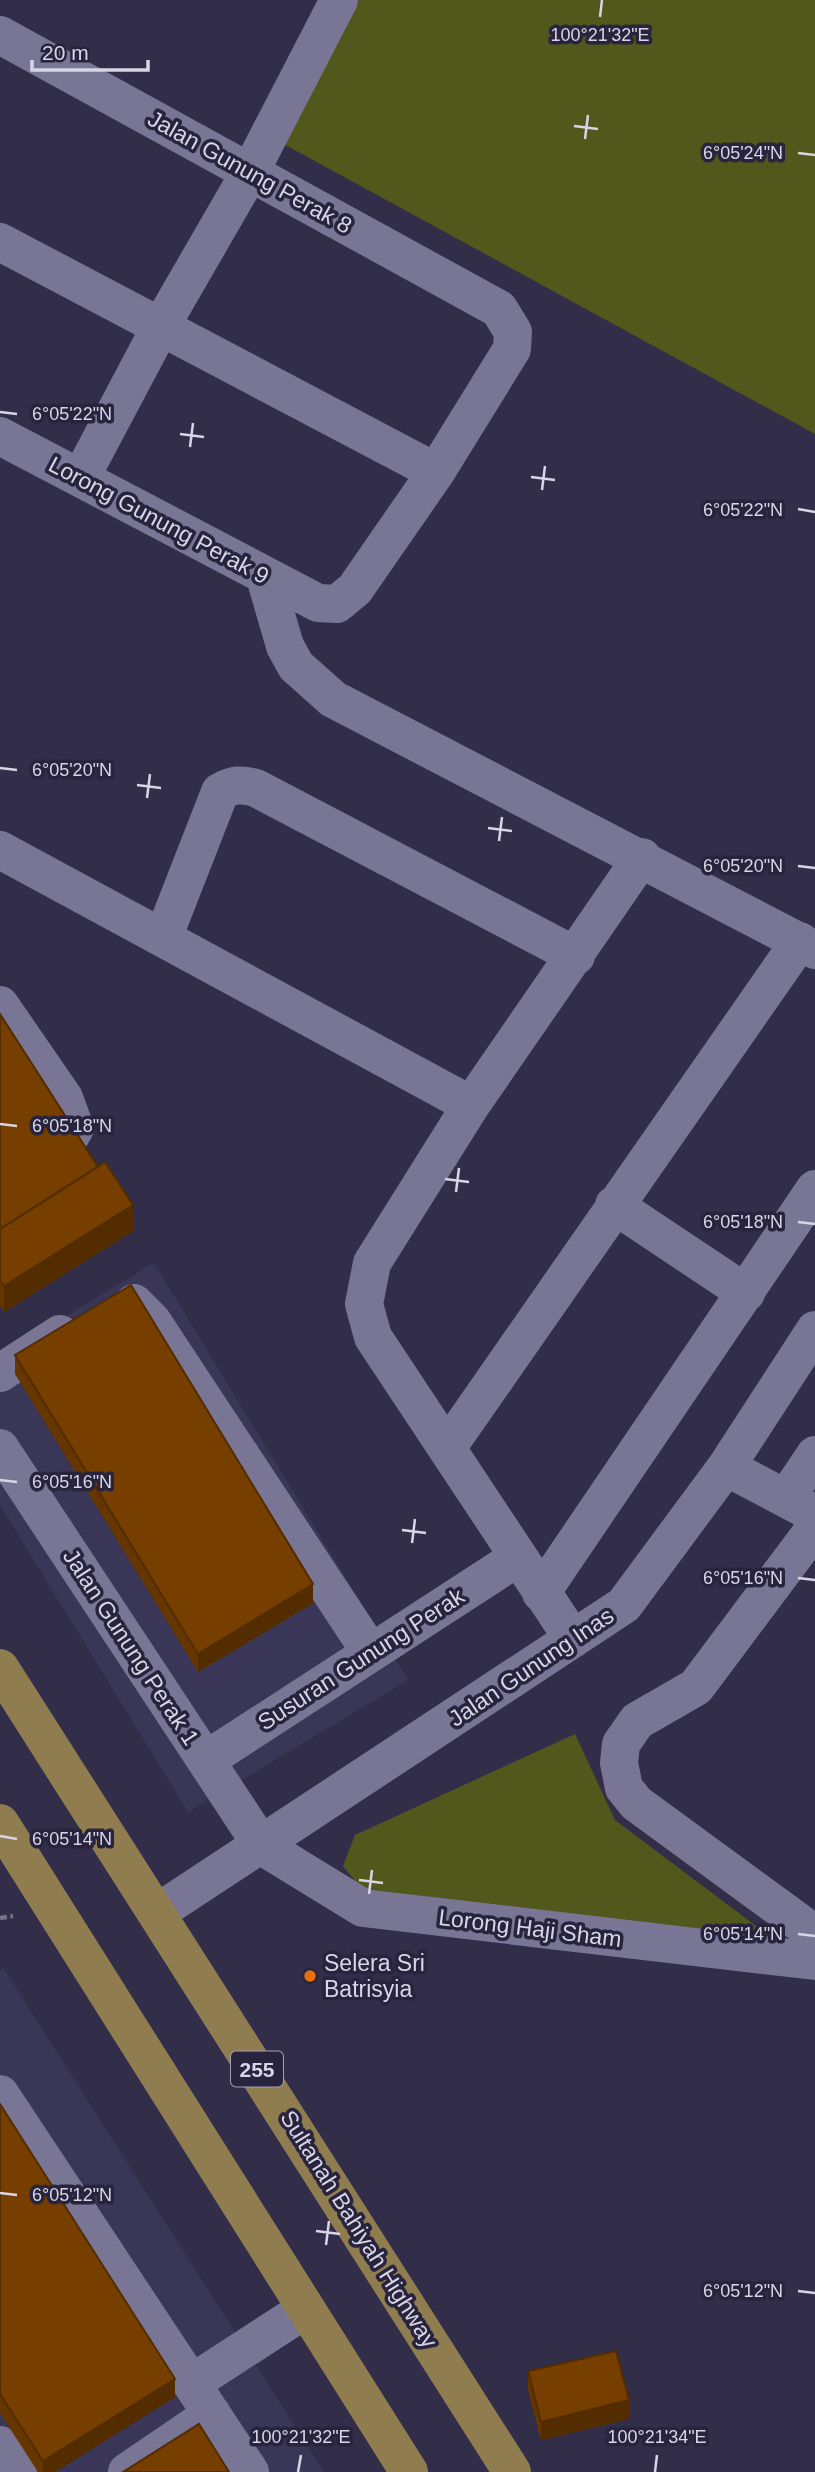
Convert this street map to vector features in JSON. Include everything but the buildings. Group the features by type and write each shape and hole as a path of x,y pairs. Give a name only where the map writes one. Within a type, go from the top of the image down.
{"main road":[{"name":"Sultanah Bahiyah Highway","path":"0,1668 158,1912 512,2472"},
{"path":"0,1822 409,2472"}],"street":[{"path":"81,477 162,326 250,172 339,0"},
{"name":"Jalan Gunung Perak 8","path":"0,35 499,309 513,332 512,349 436,472"},
{"path":"0,242 436,472"},
{"name":"Lorong Gunung Perak 9","path":"0,436 318,603 337,604 355,589 436,472"},
{"path":"265,577 285,646 296,666 333,699 808,945 614,1205 447,1448"},
{"path":"163,938 220,792 230,786 243,785 256,788 576,956"},
{"path":"0,850 471,1105"},
{"path":"573,1639 373,1337 364,1304 373,1263 471,1105 642,858"},
{"path":"0,1005 64,1098 75,1128 71,1135"},
{"path":"541,1593 815,1189"},
{"path":"614,1205 746,1293"},
{"path":"0,1373 98,1309 127,1300 146,1313 371,1653"},
{"name":"Jalan Gunung Inas","path":"158,1912 262,1846 624,1605 726,1467 815,1330"},
{"name":"Jalan Gunung Perak 1","path":"0,1448 262,1846"},
{"path":"726,1467 800,1506 815,1455"},
{"path":"815,1528 696,1687 637,1721 621,1744 619,1763 625,1788 636,1803 815,1934"},
{"name":"Susuran Gunung Perak","path":"206,1760 517,1558"},
{"name":"Lorong Haji Sham","path":"262,1846 363,1908 815,1961"},
{"path":"0,2094 250,2472"},
{"path":"127,2472 202,2399 306,2309"},
{"path":"0,2445 18,2472"}],"shaded area":[{"path":"154,1263 408,1680 188,1812 0,1505 0,1356"},
{"path":"4,1969 324,2472 0,2472 0,1970"}],"green space":[{"path":"359,0 815,0 815,434 280,142"},
{"path":"575,1734 615,1820 768,1935 368,1897 343,1866 355,1835"}],"place":[{"name":"Selera Sri Batrisyia","path":"310,1976"}]}
